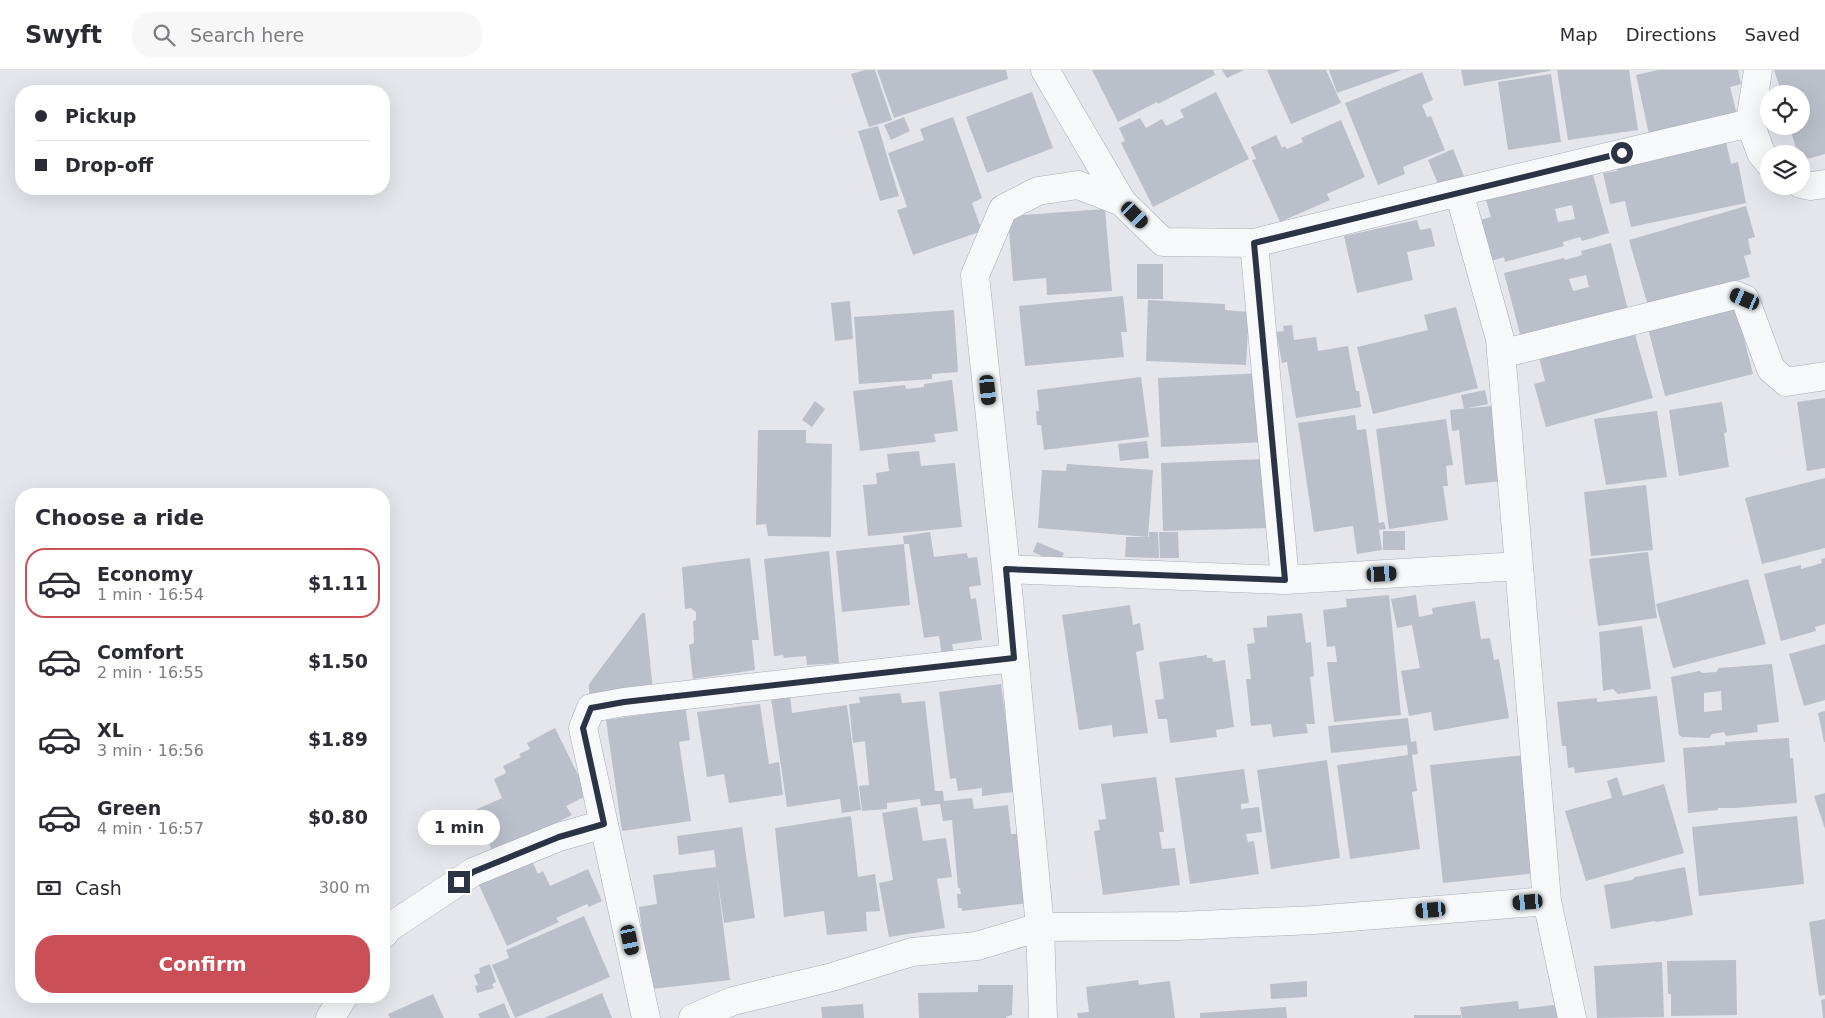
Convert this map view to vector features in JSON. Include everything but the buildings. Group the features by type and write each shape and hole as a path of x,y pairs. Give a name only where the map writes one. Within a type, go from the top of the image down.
{"street":[{"path":"1045,70 1122,202 1163,242 1254,243 1750,123"},
{"path":"1758,70 1750,123 1760,150"},
{"path":"1810,186 1825,184"},
{"path":"1043,1018 1040,927 1006,569 975,275 1003,209 1038,191 1078,185 1122,202"},
{"path":"1459,192 1500,339 1547,900 1572,1018"},
{"path":"1254,243 1285,580"},
{"path":"1501,354 1735,295 1745,299 1770,369 1786,382 1825,376"},
{"path":"1006,569 1285,580 1519,566"},
{"path":"646,1018 583,728 591,708 624,702 1014,658"},
{"path":"390,927 473,872 559,837 604,824"},
{"path":"693,1018 733,1001 832,977 912,952 977,946 1040,927 1178,926 1314,920 1547,900"},
{"path":"330,1018 340,1003"}],"route":[{"path":"459,882 473,872 559,837 604,824 583,728 591,708 624,702 1014,658 1006,569 1285,580 1254,243 1622,153"}]}
